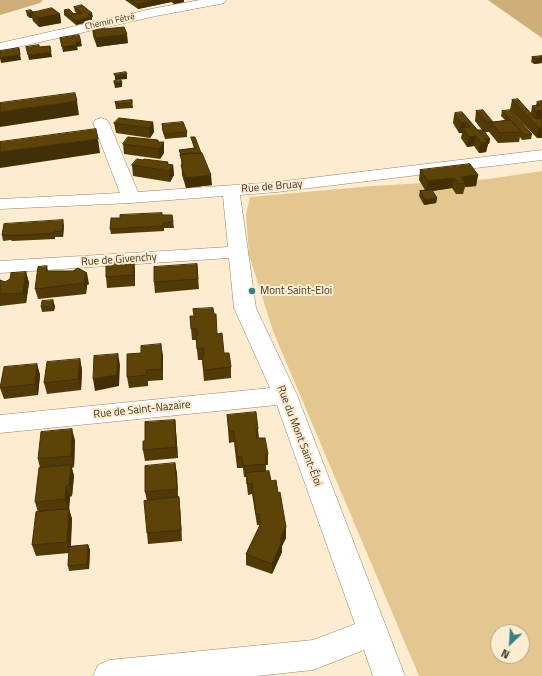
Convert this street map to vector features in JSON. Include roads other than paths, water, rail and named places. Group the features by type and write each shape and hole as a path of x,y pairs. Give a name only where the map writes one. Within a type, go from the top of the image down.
{"street":[{"name":"Chemin Fétré","path":"0,47 156,12 220,0"},
{"path":"101,123 131,198"},
{"name":"Rue de Bruay","path":"0,204 131,198 277,188 542,155"},
{"name":"Rue du Mont Saint-Éloi","path":"231,191 245,308 285,395 389,676"},
{"name":"Rue de Givenchy","path":"0,267 238,252"},
{"name":"Rue de Saint-Nazaire","path":"0,424 285,395"},
{"path":"110,676 313,655 372,632"}],"place":[{"name":"Mont Saint-Eloi","path":"252,291"}]}
